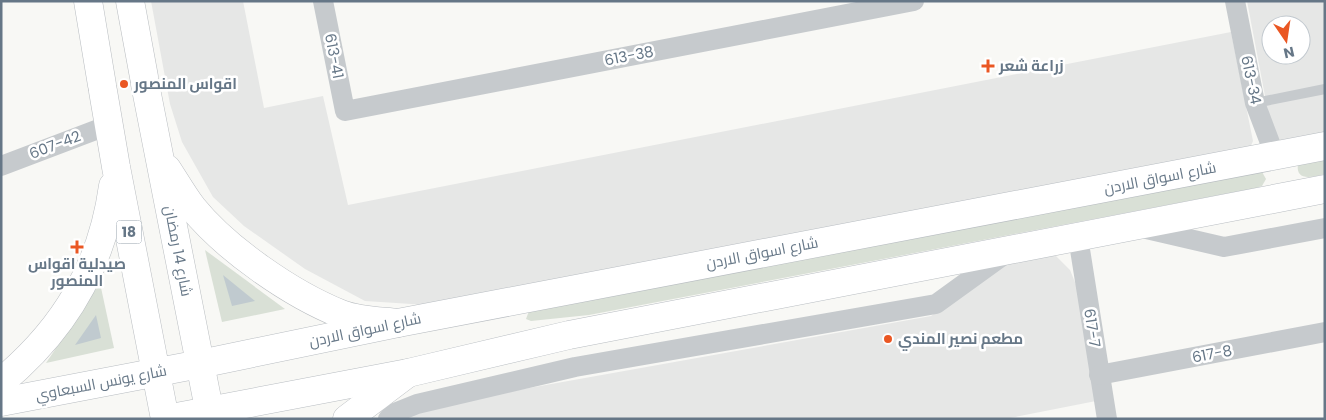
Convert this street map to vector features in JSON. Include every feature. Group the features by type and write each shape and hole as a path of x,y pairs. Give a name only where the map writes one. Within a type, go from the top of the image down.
{"main road":[{"name":"18","path":"88,1 116,167 166,419"},
{"name":"شارع 14 رمضان","path":"130,1 210,415"},
{"name":"شارع اسواق الاردن","path":"200,364 398,323 1325,146"},
{"path":"1275,156 1285,196"},
{"path":"160,158 192,207 235,250 285,284 342,314 368,320 398,323"},
{"path":"1,382 41,345 70,307 93,265 108,220 116,167"},
{"path":"166,419 210,415 408,373 569,335 1078,236 1138,227 1325,189"},
{"name":"شارع يونس السبعاوي","path":"1,402 200,364"},
{"path":"347,419 408,373"}],"street":[{"name":"613-41","path":"323,1 345,111"},
{"name":"613-38","path":"345,111 914,1"},
{"name":"613-34","path":"1235,1 1255,103 1275,156"},
{"name":"607-42","path":"1,166 109,125"},
{"path":"1138,227 1224,247 1325,228"},
{"name":"617-7","path":"1078,236 1107,419"},
{"path":"388,419 392,414 417,404 575,367 936,304 1013,249"},
{"name":"617-8","path":"1099,375 1325,332"},
{"path":"569,335 575,367"}],"lane":[{"path":"1255,103 1325,89"}],"shaded area":[{"path":"151,1 243,1 264,108 323,96 348,205 1231,32 1253,141 1250,148 427,305 365,301 305,269 244,226 213,197 182,142 170,104"},
{"path":"1247,1 1325,1 1325,135 1280,143 1272,133"},
{"path":"1325,155 1325,174 1305,177 1299,173 1298,163"},
{"path":"1261,170 1266,179 1262,186 1256,188 589,315 531,321 526,319 529,311"},
{"path":"205,250 285,309 222,322"},
{"path":"1055,255 1070,270 1079,292 1096,401 1005,419 400,419 428,406 931,316 992,271 1023,256"},
{"path":"223,275 255,301 232,306"},
{"path":"100,283 114,348 46,363"},
{"path":"96,315 101,338 75,345"}],"place":[{"name":"زراعة شعر","path":"988,66"},
{"name":"اقواس المنصور","path":"124,84"},
{"name":"صيدلية اقواس المنصور","path":"77,247"},
{"name":"مطعم نصير المندي","path":"888,339"}]}
